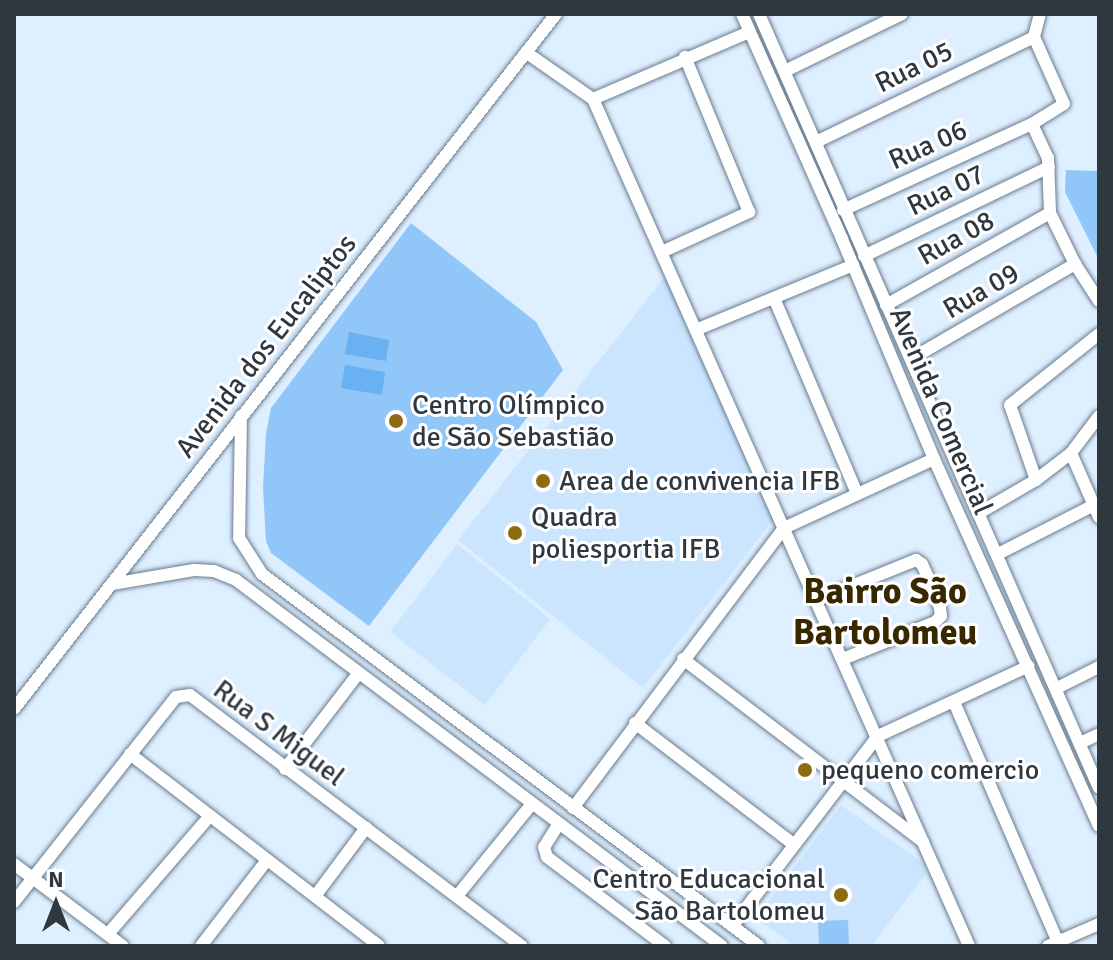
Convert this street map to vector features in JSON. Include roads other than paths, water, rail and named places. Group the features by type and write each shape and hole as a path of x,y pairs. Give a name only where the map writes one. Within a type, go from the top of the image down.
{"street":[{"name":"Avenida dos Eucaliptos","path":"14,709 556,14"},
{"name":"Avenida Comercial","path":"742,14 848,236 864,256 1099,788"},
{"name":"Avenida Comercial","path":"759,14 843,210 853,265 864,293 934,459 1099,826"},
{"path":"785,71 902,14"},
{"path":"1034,37 1040,14"},
{"path":"593,99 749,32"},
{"name":"Rua 06","path":"843,210 1032,124 1064,104 1034,37"},
{"name":"Rua 05","path":"816,142 1034,37"},
{"path":"527,53 593,99 664,251 969,946"},
{"path":"664,251 749,212 685,57"},
{"path":"1032,124 1049,167 1050,213 1075,264 1099,301"},
{"name":"Rua 07","path":"864,256 1049,167"},
{"name":"Rua 08","path":"886,305 1050,213"},
{"name":"Rua 09","path":"911,359 1075,264"},
{"path":"698,329 853,265"},
{"path":"864,293 873,291 877,285"},
{"path":"774,298 857,494"},
{"path":"1036,480 1010,405 1099,334"},
{"path":"241,416 239,538 262,574 759,946"},
{"path":"979,513 1036,480 1071,453 1099,416"},
{"path":"998,554 1096,511 1071,453"},
{"path":"573,808 784,528 934,459"},
{"path":"817,600 916,560 922,564 932,586 941,616 935,622 843,659"},
{"path":"112,584 194,570 214,571 236,580 717,944"},
{"path":"282,615 294,600"},
{"path":"1019,643 1034,635"},
{"path":"683,659 924,843"},
{"path":"733,925 878,736 1029,666"},
{"path":"1057,688 1099,667"},
{"path":"285,769 358,674"},
{"name":"Rua S Miguel","path":"14,902 176,697 190,695 522,946"},
{"path":"954,702 1053,944 1099,924"},
{"path":"1054,722 1068,715"},
{"path":"635,723 793,844"},
{"path":"1080,743 1099,734"},
{"path":"130,754 379,946"},
{"path":"547,817 560,798"},
{"path":"457,896 531,805"},
{"path":"108,934 210,816"},
{"path":"558,825 544,847 547,857 665,946"},
{"path":"316,895 366,828"},
{"path":"220,946 205,942 267,860"},
{"path":"14,864 123,946"},
{"path":"498,946 506,934"}],"place":[{"name":"Centro Olímpico de São Sebastião","path":"396,421"},
{"name":"Area de convivencia IFB","path":"543,481"},
{"name":"Quadra poliesportia IFB","path":"515,533"},
{"name":"pequeno comercio","path":"805,770"},
{"name":"Centro Educacional São Bartolomeu","path":"841,895"}],"district":[{"name":"Bairro São Bartolomeu","path":"885,612"}]}
